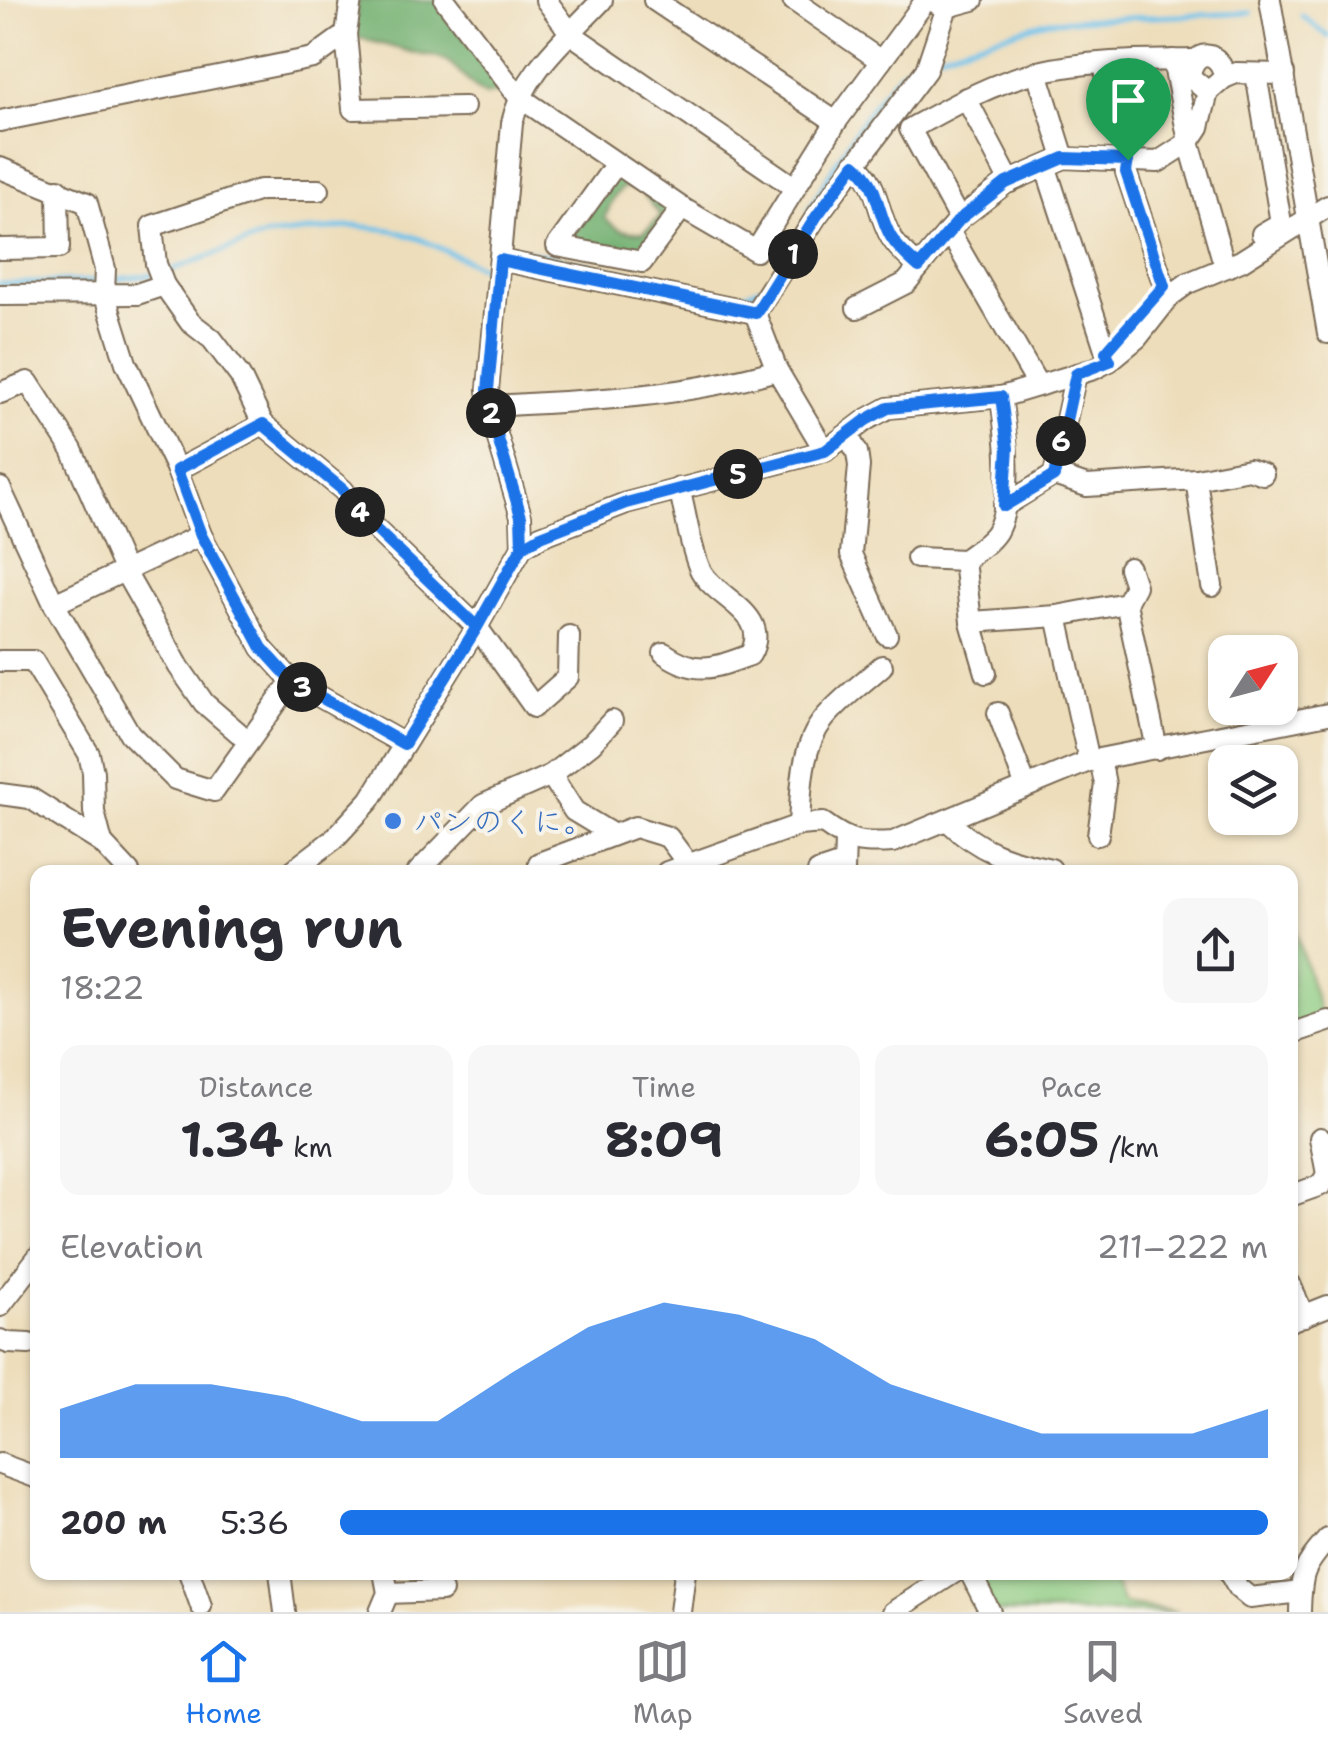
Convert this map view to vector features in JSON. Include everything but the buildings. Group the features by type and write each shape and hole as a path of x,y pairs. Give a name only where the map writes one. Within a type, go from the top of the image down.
{"street":[{"path":"352,0 346,34 353,109 464,107"},
{"path":"445,0 518,96 682,208 756,251 836,122 881,61 934,2 972,0"},
{"path":"546,0 571,34 794,187"},
{"path":"522,547 521,516 488,390 512,123 518,96 532,74 602,0"},
{"path":"654,0 836,122"},
{"path":"793,0 881,61"},
{"path":"1270,0 1328,333"},
{"path":"756,313 816,217 926,70 934,2"},
{"path":"0,122 313,58 346,34"},
{"path":"856,308 906,283 954,225 1010,182 1055,163 1158,162 1189,142 1223,66 1216,56 1207,54 1184,60 1102,63 1037,72 966,98 910,130"},
{"path":"1184,60 1190,76 1216,85"},
{"path":"1184,60 1189,142 1222,256"},
{"path":"1102,63 1128,160 1126,172 1164,286"},
{"path":"1037,72 1055,163 1108,357"},
{"path":"1216,85 1236,73 1284,74"},
{"path":"1108,357 1164,286 1281,223 1256,74"},
{"path":"966,98 1010,182"},
{"path":"893,113 910,130 954,225 1038,385"},
{"path":"616,164 557,246 642,262 682,208"},
{"path":"855,164 868,174 890,236 919,267"},
{"path":"0,168 87,203 126,363 177,470 201,535 262,648 292,681 404,744"},
{"path":"0,248 60,248 58,190"},
{"path":"319,190 260,190 152,226 156,264 164,285 190,322 212,339 240,376 263,424 343,490 365,519 477,627 534,707 568,678 569,636"},
{"path":"301,865 334,838 370,800 522,547 626,503 825,451 888,408 1001,397 1076,374 1137,338 1179,290 1240,260 1328,206"},
{"path":"500,260 756,313"},
{"path":"0,295 104,284 138,294 164,285"},
{"path":"756,313 777,370 825,451"},
{"path":"490,406 660,395 777,370"},
{"path":"1004,506 1054,476 1076,374"},
{"path":"0,394 28,382 72,450 125,572 179,667 204,703 248,740"},
{"path":"917,558 964,560 998,532 1008,448 1001,397"},
{"path":"177,470 263,424"},
{"path":"848,436 859,466 851,554 888,635"},
{"path":"1054,476 1088,486 1196,479 1250,468 1263,474"},
{"path":"1196,479 1212,586"},
{"path":"0,488 54,604 130,734 175,779 214,791 292,681"},
{"path":"664,653 684,667 709,668 750,656 756,644 752,618 700,571 679,488"},
{"path":"54,604 201,535"},
{"path":"964,560 971,622 986,673"},
{"path":"1129,568 1134,586 1126,603 1157,749"},
{"path":"971,622 1057,616 1126,603"},
{"path":"1057,616 1094,760 1104,784 1098,835"},
{"path":"0,662 33,661 89,754 94,772 94,812 102,843"},
{"path":"800,825 801,786 822,721 882,666"},
{"path":"998,713 1026,787"},
{"path":"538,863 635,826 668,837 688,864 800,825 824,823 845,839 863,844 893,842 1094,760 1328,714"},
{"path":"425,865 483,805 551,775 592,743 612,721"},
{"path":"551,775 574,811 612,834"},
{"path":"0,794 30,798 102,843 120,865"},
{"path":"947,820 970,842 1009,861 1030,865"},
{"path":"843,865 845,839"},
{"path":"1298,1031 1328,1020"},
{"path":"1298,1193 1320,1184 1327,1174 1320,1138"},
{"path":"6,1295 30,1266"},
{"path":"1298,1318 1328,1306"},
{"path":"0,1340 29,1344"},
{"path":"0,1464 30,1475"},
{"path":"1234,1580 1250,1598 1300,1602 1301,1575 1328,1539"},
{"path":"191,1580 200,1606"},
{"path":"281,1580 285,1612"},
{"path":"680,1612 685,1580"},
{"path":"893,1612 943,1580"},
{"path":"974,1580 990,1612"},
{"path":"384,1593 442,1591"}],"green space":[{"path":"358,0 439,0 502,91 486,95 443,59 353,36"},
{"path":"617,168 638,181 633,189 625,186 613,200 605,218 613,226 644,232 661,216 641,191 679,208 641,257 565,244"},
{"path":"1298,940 1321,1016 1298,1024"},
{"path":"978,1580 1113,1580 1123,1604 1178,1612 993,1612"}],"waterway":[{"path":"939,54 1049,21 1251,13"},
{"path":"1302,16 1328,36"},
{"path":"809,210 876,101 908,66 923,58"},
{"path":"163,273 265,236 357,226 392,230 420,239 485,269 494,262"},
{"path":"506,252 511,248 736,298 761,287"},
{"path":"109,280 152,275"},
{"path":"0,284 98,281"}],"place":[{"name":"パンのくに。","path":"393,821"}],"route":[{"path":"1128,160 1064,158 1006,183 960,219 919,267 890,236 868,174 855,164 816,217 756,313 500,260 488,390 493,422 521,516 522,547 477,627 404,744 292,681 262,648 201,535 177,470 263,424 343,490 365,519 477,627 522,547 541,536 626,503 810,457 888,408 1001,397 1008,448 1004,506 1054,476 1076,374 1110,361 1106,352 1164,286 1126,172 1128,160"}]}
